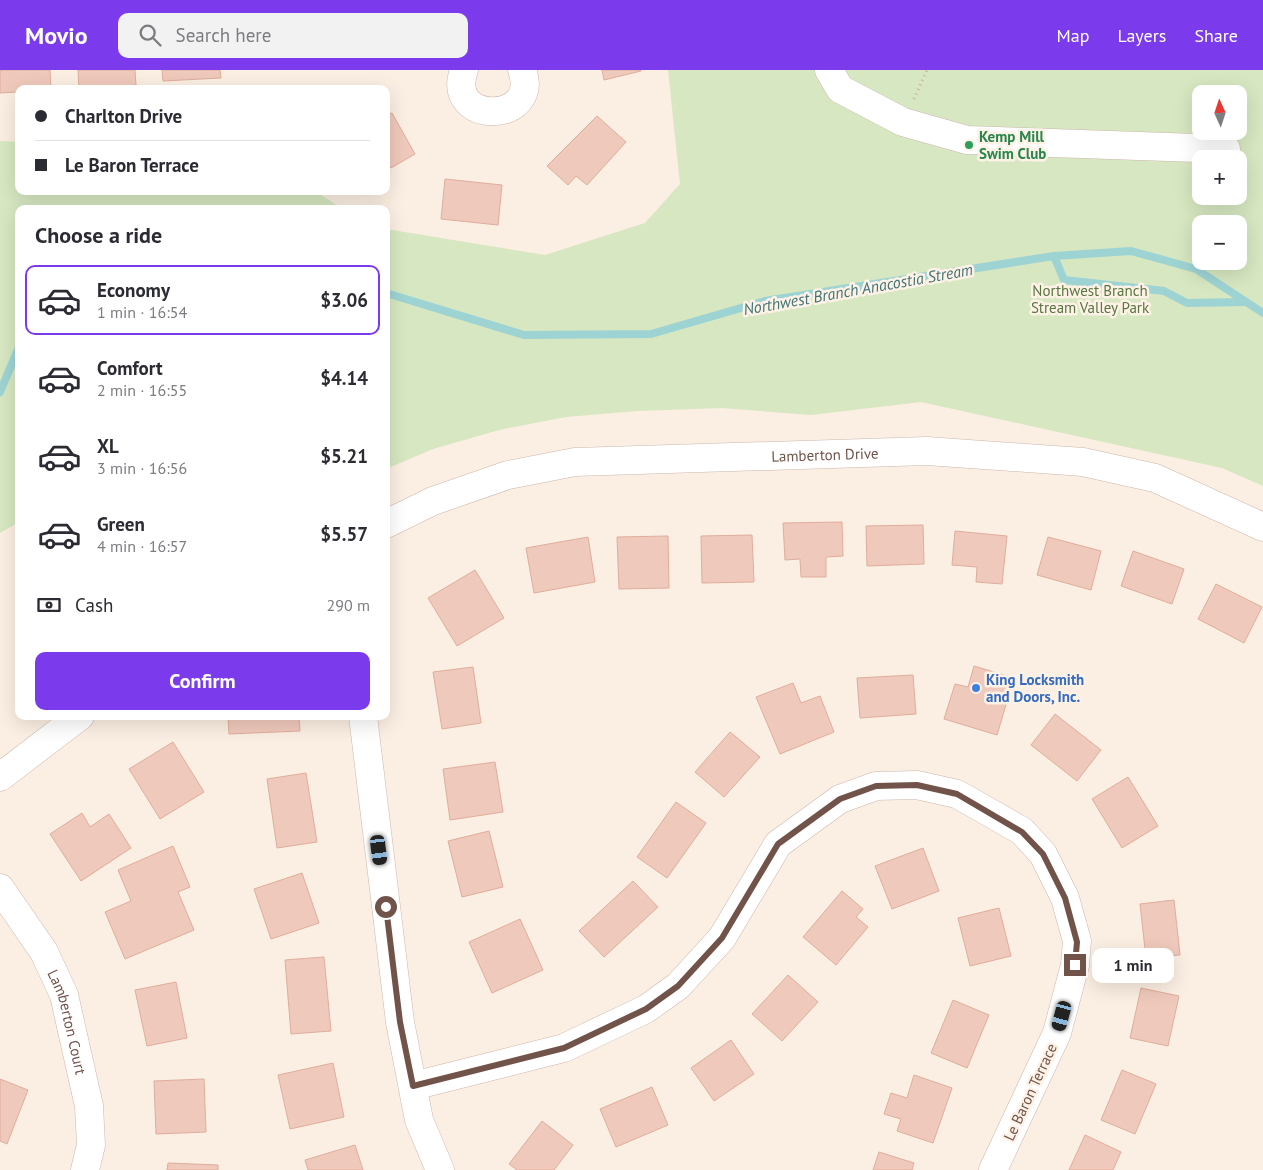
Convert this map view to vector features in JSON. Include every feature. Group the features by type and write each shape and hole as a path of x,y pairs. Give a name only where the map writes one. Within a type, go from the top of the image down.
{"street":[{"path":"464,70 462,87 465,97 472,106 482,111 493,113 504,111 520,97 524,87 522,70"},
{"path":"829,70 840,90 903,122 967,140 1226,149"},
{"name":"Lamberton Drive","path":"390,522 433,501 508,475 575,462 927,452 1083,462 1155,478 1263,527"},
{"path":"0,777 75,720"},
{"path":"363,720 400,1022 420,1120 440,1170"},
{"name":"Le Baron Terrace","path":"413,1086 564,1048 646,1009 678,986 722,938 778,844 840,799 876,786 917,785 957,794 1022,832 1043,854 1065,898 1077,942 1075,965 1057,1033 993,1170"},
{"name":"Lamberton Court","path":"0,888 44,952 64,994 89,1106 91,1145 85,1170"}],"green space":[{"name":"Northwest Branch Stream Valley Park","path":"668,70 1263,70 1263,486 1222,468 921,402 811,415 722,408 637,411 566,417 499,430 433,449 390,467 390,230 545,255 645,223 680,184"},
{"path":"0,141 15,142 15,195 321,195 337,205 15,205 15,524 0,533"}],"building":[{"path":"0,70 50,70 51,85 15,85 15,92 0,93"},
{"path":"78,70 135,70 136,85 79,85"},
{"path":"162,70 220,70 221,78 163,81"},
{"path":"602,70 641,70 641,71 604,80"},
{"path":"392,113 415,154 391,168 390,114"},
{"path":"597,116 626,142 587,185 576,176 568,185 547,166"},
{"path":"445,179 502,185 498,225 441,219"},
{"path":"842,522 843,556 826,557 826,577 801,577 800,559 785,560 783,523"},
{"path":"923,525 924,564 867,566 866,526"},
{"path":"955,531 1007,536 1002,584 976,582 977,567 952,565"},
{"path":"752,535 754,582 702,583 701,536"},
{"path":"668,536 669,588 619,589 617,537"},
{"path":"588,537 595,582 534,593 526,548"},
{"path":"1048,537 1101,551 1091,590 1037,575"},
{"path":"1133,551 1184,569 1172,604 1121,586"},
{"path":"475,570 504,618 457,646 428,598"},
{"path":"1216,584 1262,607 1244,643 1198,619"},
{"path":"974,666 1014,678 997,735 944,719 955,684 968,687"},
{"path":"473,667 481,723 442,729 433,672"},
{"path":"913,675 916,714 860,718 857,678"},
{"path":"793,683 801,703 820,696 834,732 780,754 756,697"},
{"path":"1055,714 1101,750 1077,781 1031,745"},
{"path":"228,720 299,720 300,731 229,734"},
{"path":"730,732 760,757 724,797 695,772"},
{"path":"173,742 204,792 160,819 129,769"},
{"path":"495,762 503,812 450,820 443,769"},
{"path":"306,773 317,842 277,848 267,779"},
{"path":"1128,777 1158,826 1122,848 1092,799"},
{"path":"676,802 706,823 667,878 637,857"},
{"path":"82,813 90,827 109,814 131,848 81,881 50,834"},
{"path":"489,831 503,887 462,897 448,841"},
{"path":"173,846 190,887 178,892 194,930 125,959 105,912 131,901 118,870"},
{"path":"923,848 939,891 892,909 875,866"},
{"path":"302,873 319,923 271,939 254,889"},
{"path":"633,881 658,907 604,957 579,931"},
{"path":"842,891 863,909 856,917 868,927 836,965 803,937"},
{"path":"1174,900 1180,955 1146,958 1140,904"},
{"path":"999,908 1011,956 970,966 958,918"},
{"path":"520,919 543,970 492,993 469,942"},
{"path":"324,957 331,1031 291,1034 285,960"},
{"path":"788,975 818,1002 782,1041 752,1014"},
{"path":"176,982 187,1038 147,1046 135,990"},
{"path":"1141,988 1179,996 1168,1046 1130,1038"},
{"path":"953,1000 989,1015 967,1068 931,1053"},
{"path":"731,1040 754,1074 714,1101 691,1068"},
{"path":"333,1063 344,1117 290,1129 278,1075"},
{"path":"1122,1070 1156,1084 1135,1134 1101,1120"},
{"path":"914,1075 952,1088 933,1143 897,1131 901,1119 884,1114 891,1093 907,1098"},
{"path":"0,1079 28,1090 7,1144 0,1141"},
{"path":"204,1079 206,1132 156,1134 154,1081"},
{"path":"652,1087 668,1125 616,1147 600,1109"},
{"path":"542,1121 573,1145 554,1170 517,1170 509,1164"},
{"path":"1085,1135 1121,1152 1113,1170 1069,1170"},
{"path":"355,1145 363,1170 308,1170 305,1160"},
{"path":"879,1152 914,1163 912,1170 873,1170"},
{"path":"168,1163 218,1165 218,1170 167,1170"}],"waterway":[{"name":"Northwest Branch Anacostia Stream","path":"390,294 524,335 651,334 765,301 1054,256 1131,251 1196,269 1263,313"},
{"path":"1054,256 1064,280 1164,291 1187,303 1245,302"},
{"name":"Northwest Branch Anacostia Stream","path":"0,392 15,356"}],"place":[{"name":"Kemp Mill Swim Club","path":"969,145"},
{"name":"King Locksmith and Doors, Inc.","path":"976,688"}],"route":[{"path":"386,907 400,1022 413,1086 564,1048 646,1009 678,986 722,938 778,844 840,799 876,786 917,785 957,794 1022,832 1043,854 1065,898 1077,942 1075,965"}]}
